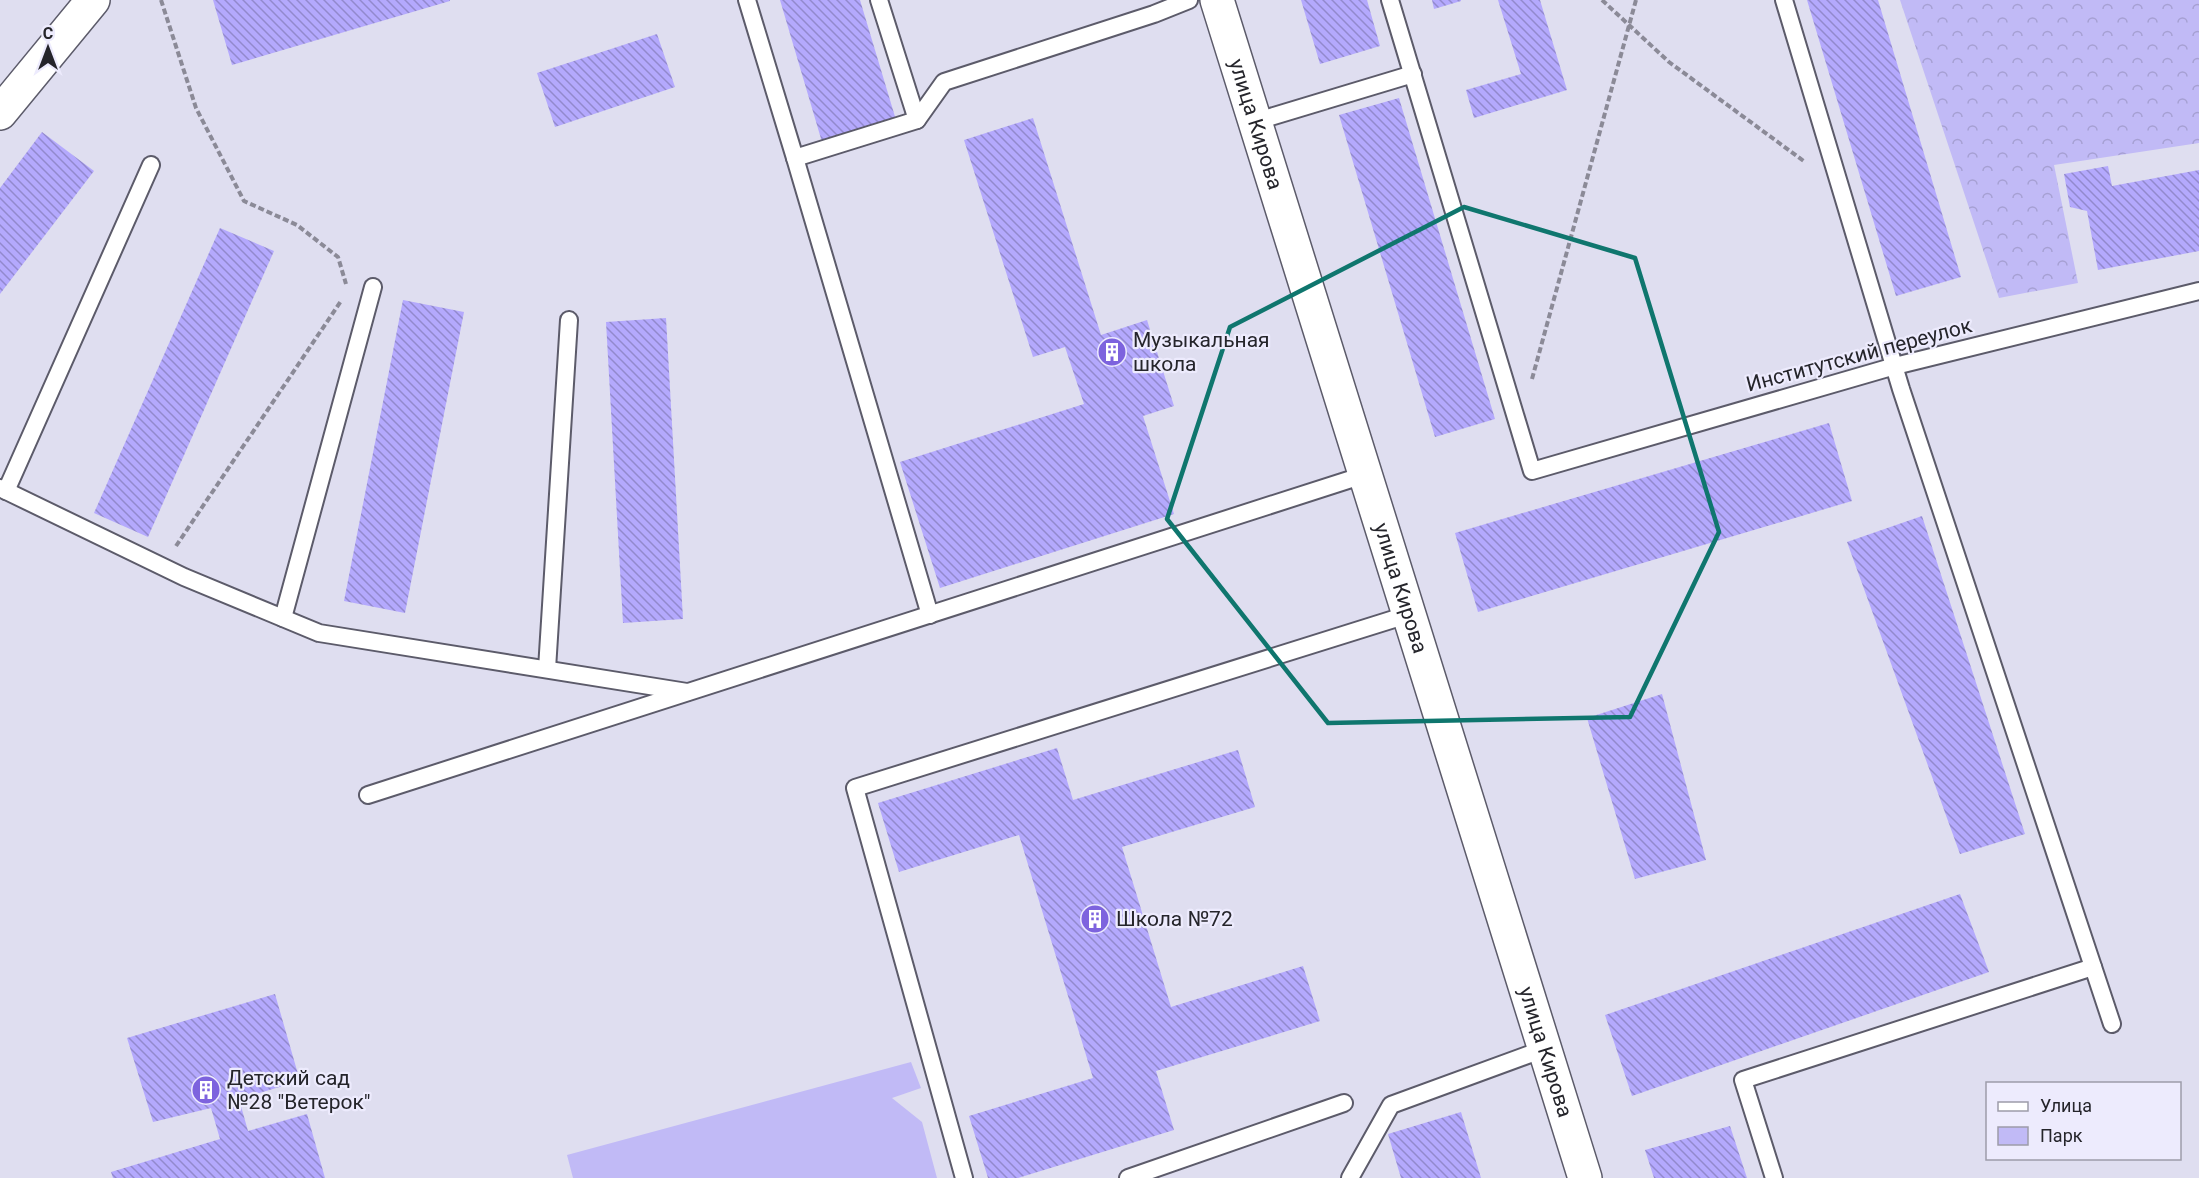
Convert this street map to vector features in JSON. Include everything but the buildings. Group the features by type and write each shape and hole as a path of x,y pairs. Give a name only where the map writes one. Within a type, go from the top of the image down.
{"street":[{"path":"0,113 93,0"},
{"name":"улица Кирова","path":"1217,0 1585,1178"}],"lane":[{"path":"747,0 930,615"},
{"path":"879,0 917,120"},
{"path":"795,158 917,120 944,82 1155,14 1189,0"},
{"path":"1390,0 1519,426"},
{"path":"1784,0 1895,366 2112,1024"},
{"path":"1254,122 1413,74"},
{"path":"151,165 3,489 184,578 319,633 690,693"},
{"path":"283,618 373,286"},
{"name":"Институтский переулок","path":"1519,426 1532,471 1895,366 2199,291"},
{"path":"547,669 569,320"},
{"path":"368,795 1366,474"},
{"path":"964,1178 855,788 1410,614"},
{"path":"1774,1178 1743,1080 2093,967"},
{"path":"1350,1178 1391,1105 1544,1049"},
{"path":"1128,1178 1344,1103"}],"path":[{"path":"162,0 196,108 244,201 297,225 338,257 348,291"},
{"path":"1602,0 1628,26 1685,74 1841,187"},
{"path":"1519,426 1636,0"},
{"path":"162,567 341,300"}],"highlighted area":[{"path":"1464,207 1635,258 1719,532 1630,717 1328,723 1167,519 1230,327"}],"green space":[{"path":"1900,0 2199,0 2199,143 2054,165 2078,283 1999,298"},
{"path":"911,1062 921,1088 892,1098 922,1122 937,1178 573,1178 567,1155"}],"place":[{"name":"Музыкальная школа","path":"1112,352"},
{"name":"Школа №72","path":"1095,919"},
{"name":"Детский сад №28 \"Ветерок\"","path":"206,1090"}]}
